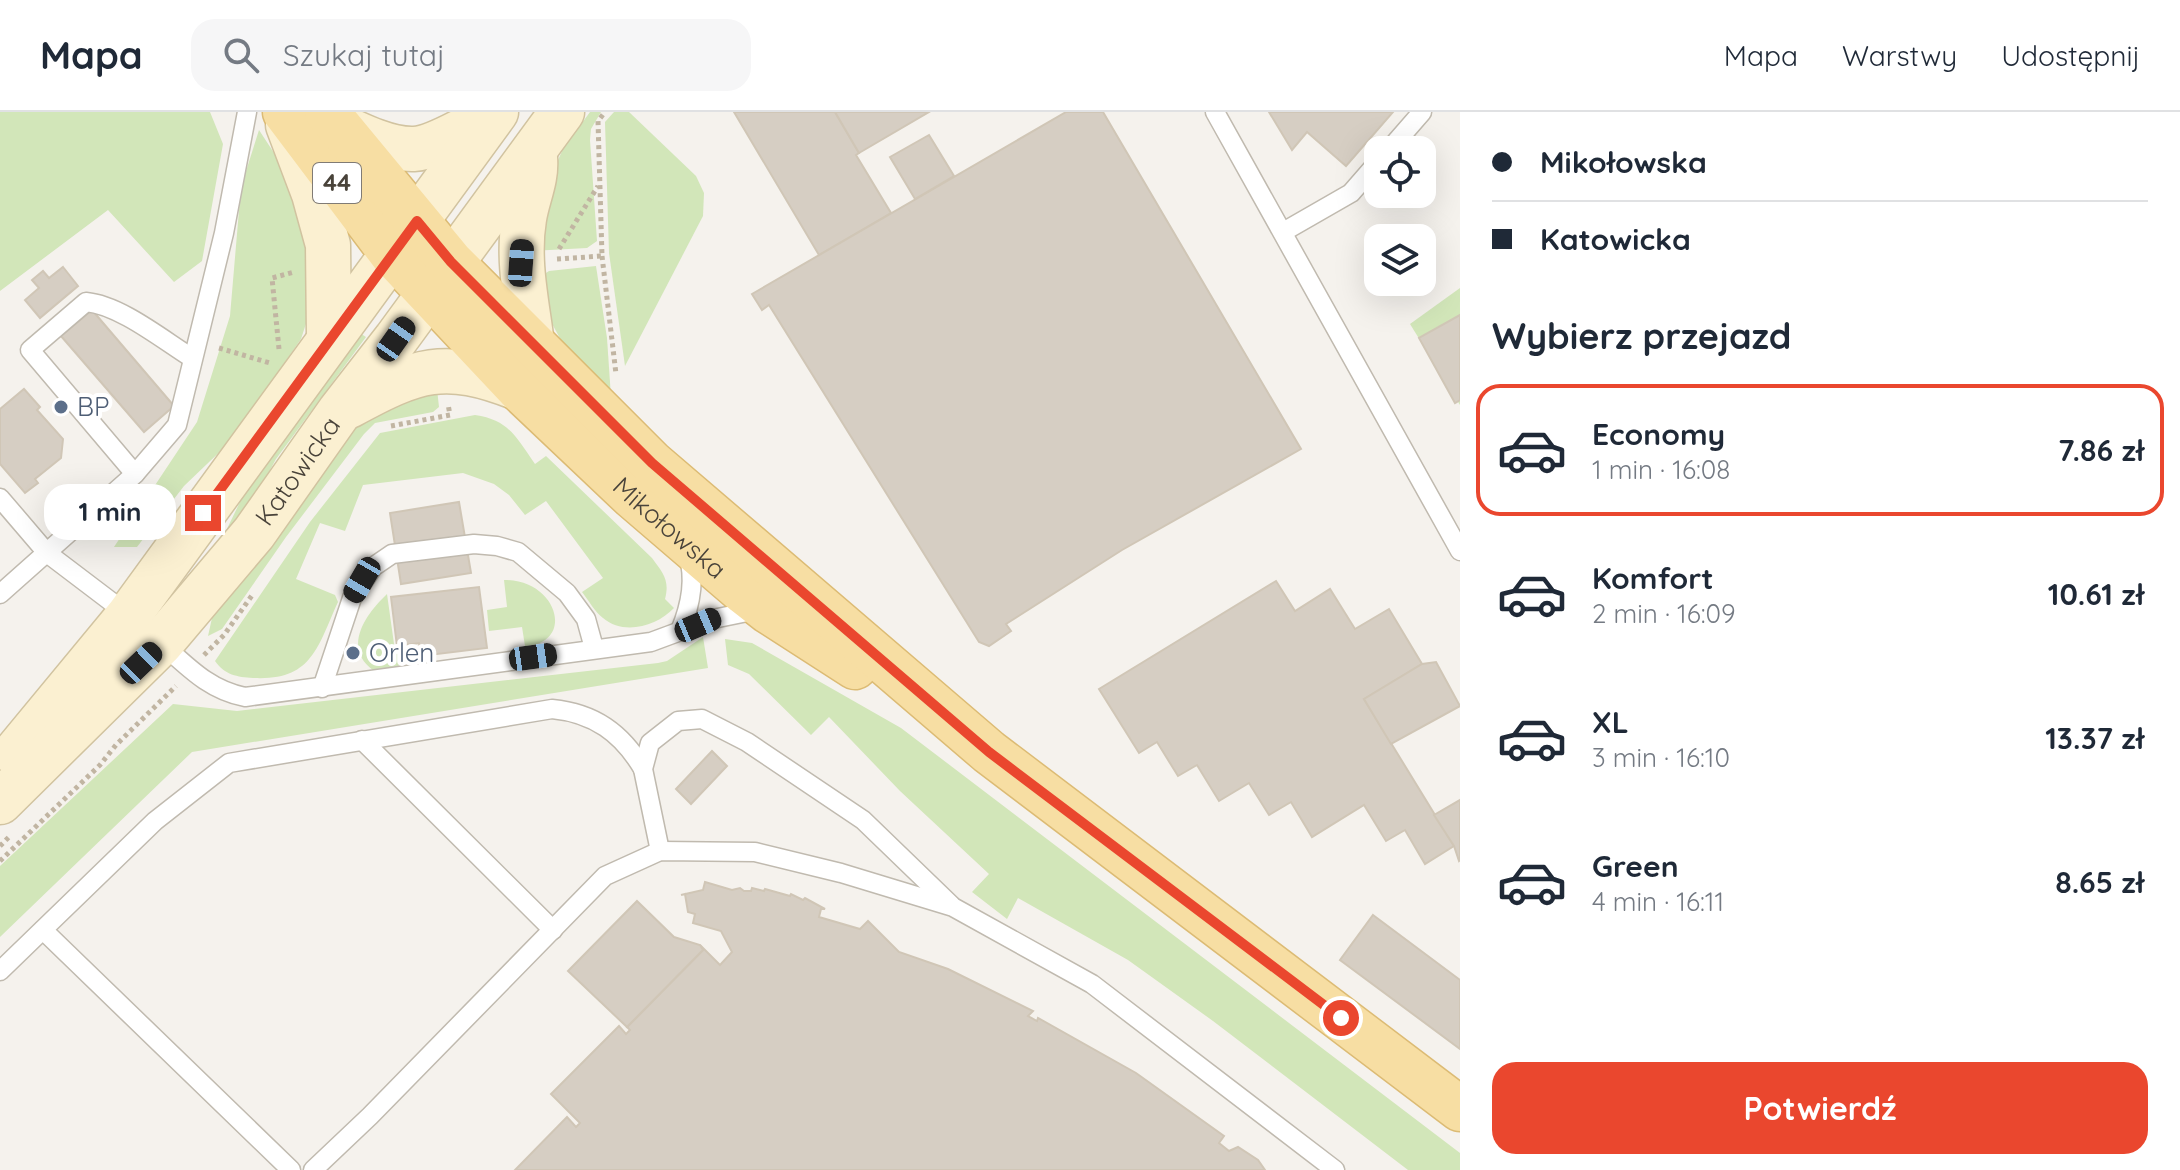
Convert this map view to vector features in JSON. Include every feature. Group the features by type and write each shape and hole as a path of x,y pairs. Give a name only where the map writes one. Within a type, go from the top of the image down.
{"main road":[{"name":"44","path":"284,112 404,237"},
{"path":"284,112 314,194 328,245 329,337"},
{"name":"Katowicka","path":"0,771 145,629 254,533 340,411 562,112"},
{"path":"331,118 369,140 413,149 433,143 496,113"},
{"name":"Katowicka","path":"0,802 145,629 329,337 496,113"},
{"name":"44","path":"331,118 404,237"},
{"path":"532,344 521,263 524,219 536,174 534,152"},
{"name":"Mikołowska","path":"404,237 440,277 518,388 682,541 768,611 989,752"},
{"name":"Mikołowska","path":"440,277 532,344 652,463 989,752 1460,1109"},
{"path":"340,411 386,386 441,370 484,374 518,388"}],"lane":[{"path":"0,594 135,474 177,425 224,233 247,112"},
{"path":"1215,112 1460,551"},
{"path":"1401,136 1422,112"},
{"path":"1283,232 1351,193 1364,178"},
{"path":"135,474 30,350 86,302 98,303 194,349"},
{"path":"0,498 47,553 145,629 190,671 226,693 245,697 651,642 738,612 768,611"},
{"path":"680,631 687,615 692,586 689,559 682,541"},
{"path":"322,688 352,598 373,567 392,554 474,544 518,552 567,593 586,619 594,648"},
{"path":"0,971 155,821 229,763 552,709 577,712 617,736 632,750 643,769 660,851"},
{"path":"643,769 650,743 678,721 702,719 747,742 863,820 953,907"},
{"path":"362,740 553,930"},
{"path":"313,1170 605,876 660,851 755,852 841,873 953,907 1092,984 1312,1161 1335,1170"},
{"path":"43,930 291,1170"}],"path":[{"path":"552,260 600,184"},
{"path":"602,256 617,387"},
{"path":"194,349 270,364 277,359 279,347 272,278 299,270"},
{"path":"0,861 100,765 116,745"}],"green space":[{"path":"0,112 210,112 223,144 202,261 174,282 108,210 0,291"},
{"path":"590,112 601,112 591,129 590,140 597,241 587,248 531,251 544,191 563,149"},
{"path":"614,112 629,112 696,176 704,193 703,216 625,366 609,253 605,122"},
{"path":"259,130 295,185 309,224 314,299 301,339 230,442 184,486 137,547 114,547 197,422 230,316 241,187"},
{"path":"596,266 607,338 611,397 563,344 534,281 549,271"},
{"path":"1460,288 1460,405 1410,324"},
{"path":"355,330 366,337 276,459 244,518 224,535 254,473"},
{"path":"436,380 439,407 433,412 375,423 286,537 222,629 208,636 212,618 221,603 357,426 373,410"},
{"path":"475,415 496,421 511,431 535,464 546,456 652,558 666,582 665,599 674,608 659,620 640,626 621,627 603,618 582,592 603,578 546,501 525,515 509,495 494,484 463,473 363,485 345,531 320,523 296,579 335,595 338,602 310,658 288,674 273,677 237,676 219,666 215,661 310,522 380,433"},
{"path":"504,580 523,583 538,590 548,600 555,624 551,635 541,643 525,646 522,627 489,631 487,610 507,607"},
{"path":"387,594 395,651 400,651 401,662 397,668 373,670 364,661 358,641 365,621"},
{"path":"703,637 708,668 192,752 0,937 0,866 173,704 237,711 658,663 667,661"},
{"path":"725,639 752,643 901,728 1460,1153 1460,1170 1408,1170 1128,960 1018,898 1007,919 972,892 989,874 900,791 829,717 811,735 749,674 728,665"}],"building":[{"path":"734,112 835,112 859,153 856,155 891,213 819,255"},
{"path":"835,112 929,112 859,153"},
{"path":"1066,112 1103,112 1301,449 1122,550 1006,624 1011,631 989,646 979,642 769,305 762,310 752,294"},
{"path":"1269,112 1393,112 1372,136 1364,136 1364,145 1346,166 1307,132 1292,150"},
{"path":"929,135 954,176 915,199 890,157"},
{"path":"63,267 78,286 40,318 25,300 39,288 32,280 43,271 49,278"},
{"path":"92,310 174,406 144,432 61,336"},
{"path":"1460,315 1460,400 1455,403 1419,338"},
{"path":"24,389 40,407 37,410 63,439 61,458 35,479 38,483 25,493 0,464 0,409"},
{"path":"459,502 471,573 401,584 390,513"},
{"path":"1276,581 1295,611 1330,589 1355,629 1389,609 1422,664 1364,699 1454,846 1425,864 1405,830 1386,841 1364,805 1312,837 1291,802 1269,815 1249,783 1219,801 1197,765 1178,776 1157,742 1139,753 1099,689"},
{"path":"479,587 487,648 421,656 419,643 397,646 391,597"},
{"path":"1436,662 1460,706 1391,744 1364,699 1422,664"},
{"path":"712,751 727,766 691,804 676,789"},
{"path":"1460,800 1459,861 1454,846 1434,815"},
{"path":"705,882 732,890 765,889 805,898 825,909 821,909 819,917 860,929 868,921 899,952 948,969 1033,1011 1028,1016 1037,1021 1038,1018 1136,1073 1224,1136 1219,1143 1229,1151 1238,1147 1258,1160 1265,1170 515,1170 567,1117 576,1127 580,1123 551,1094 619,1026 626,1034 630,1030 627,1027 703,950 700,945 720,965 732,952 721,931 693,923 695,914 688,912 685,894 703,890"},
{"path":"637,901 674,937 700,945 703,950 627,1027 568,971"},
{"path":"1373,915 1460,980 1460,1049 1340,960"}],"place":[{"name":"BP","path":"61,407"},
{"name":"Orlen","path":"353,653"}],"route":[{"path":"203,513 329,337 417,221 451,262 652,463 989,752 1341,1018"}]}
